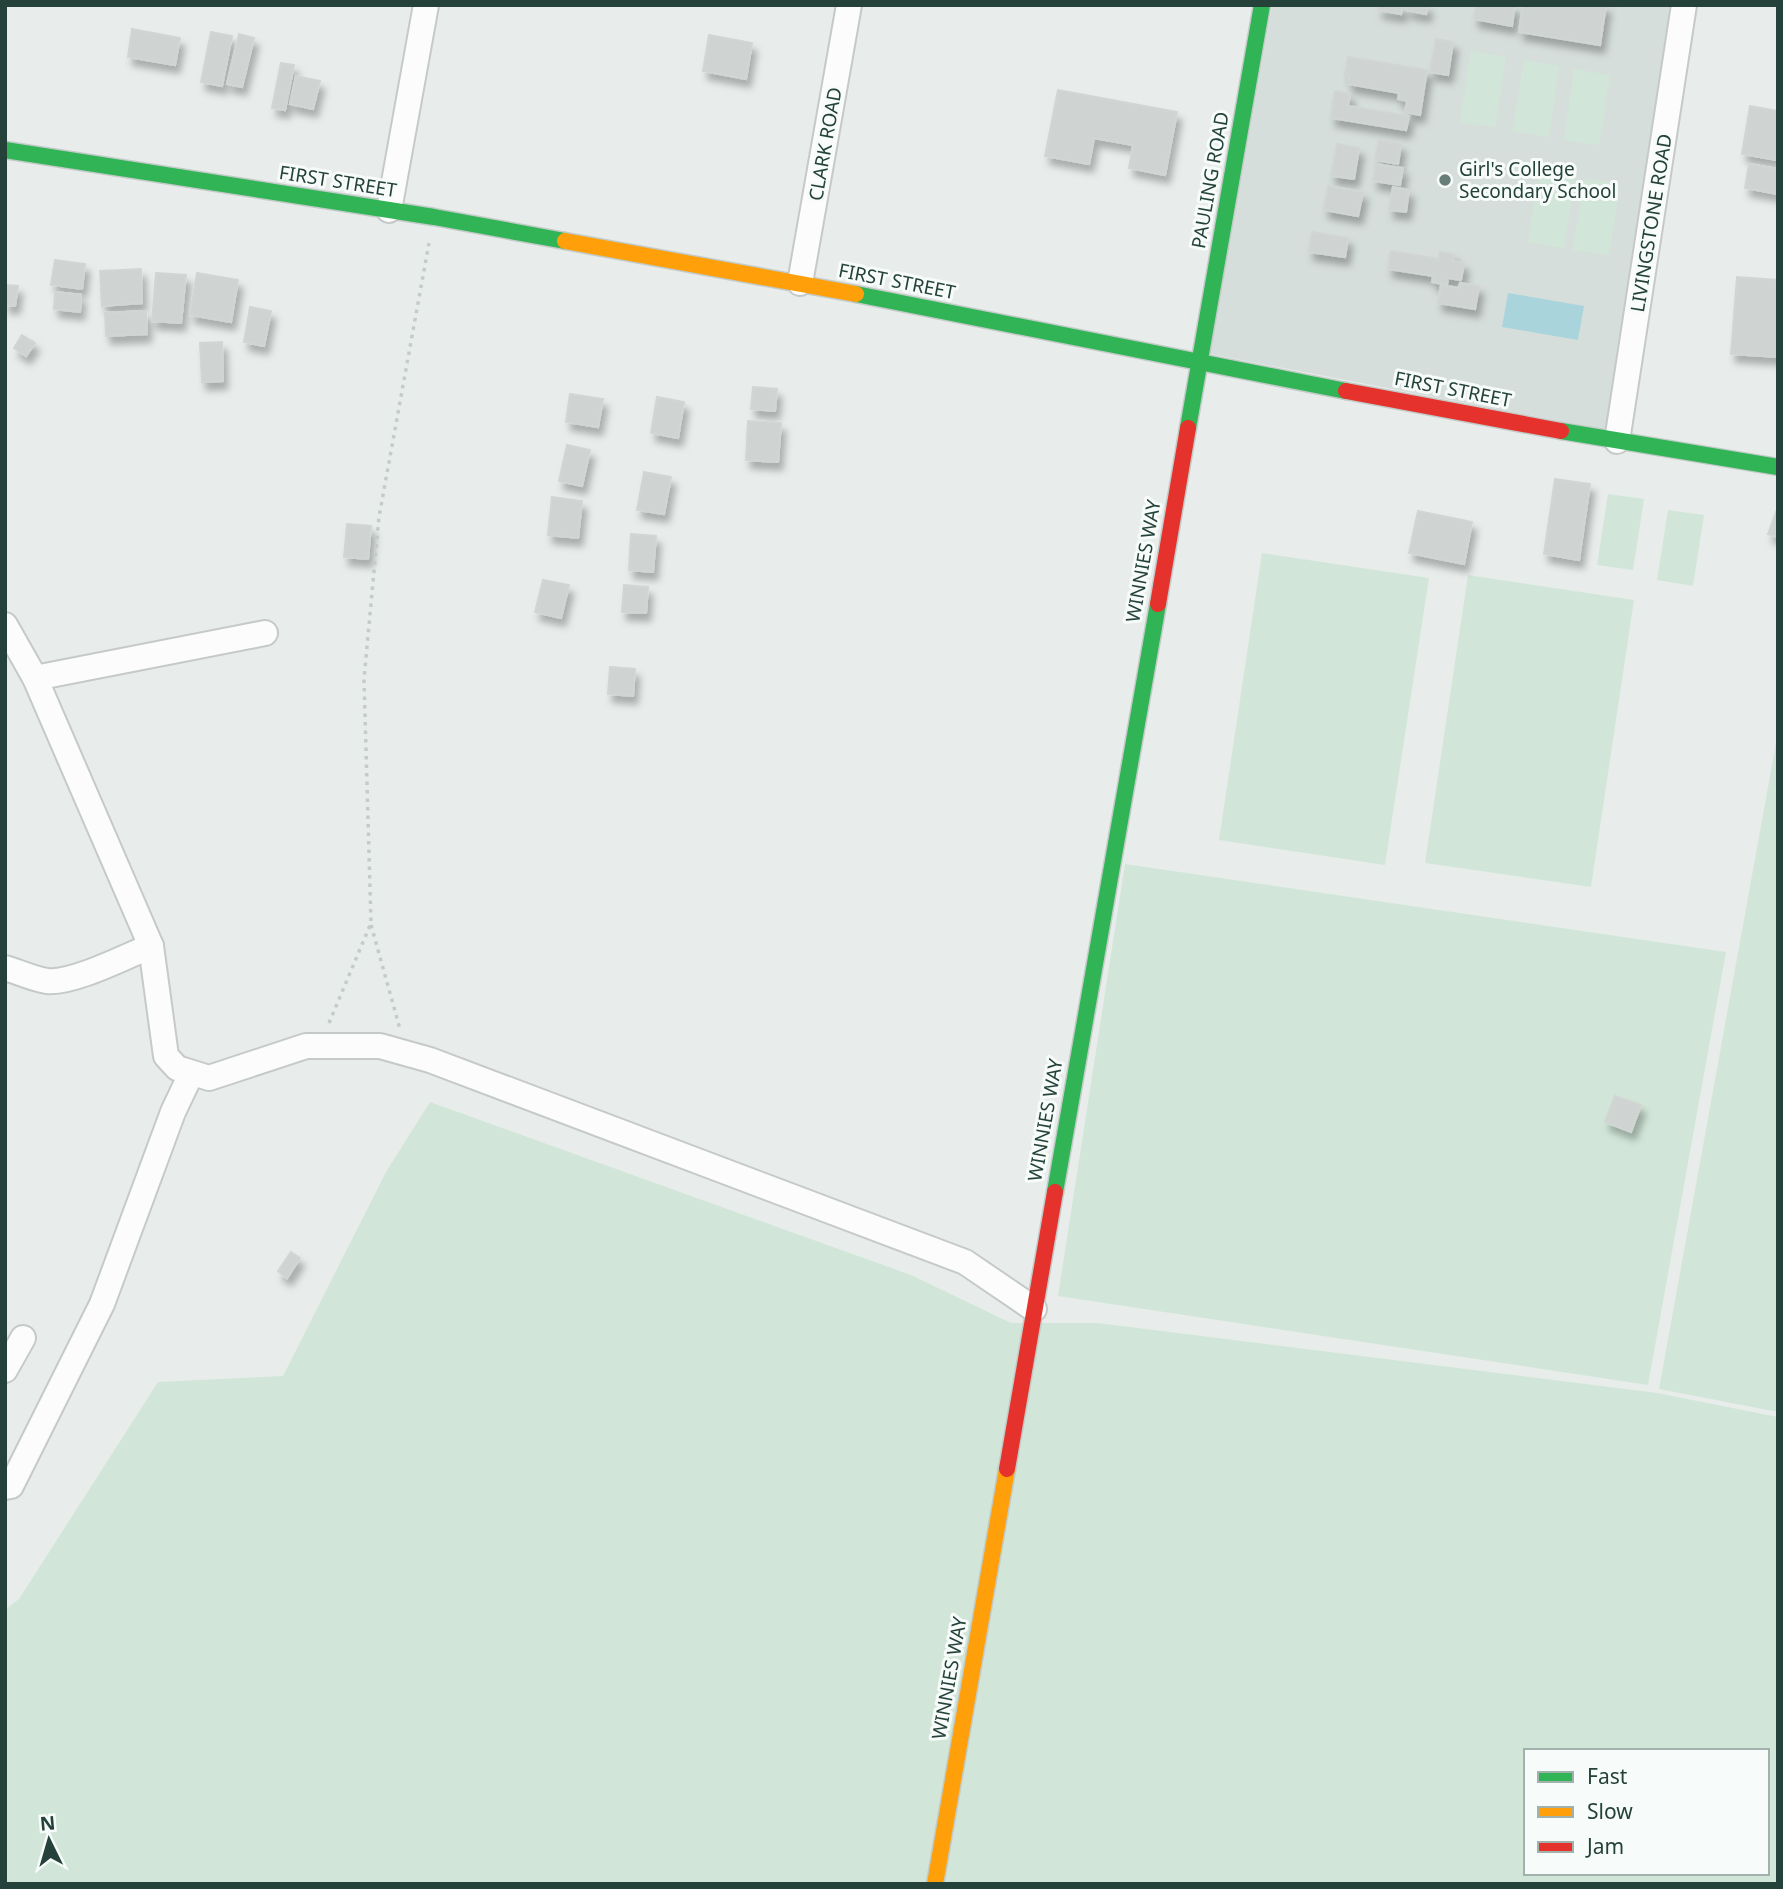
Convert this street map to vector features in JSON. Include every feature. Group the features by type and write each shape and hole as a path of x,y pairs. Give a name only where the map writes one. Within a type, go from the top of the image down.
{"street":[{"path":"389,210 426,5"},
{"name":"CLARK ROAD","path":"800,283 849,5"},
{"name":"PAULING ROAD","path":"1199,363 1262,5"},
{"name":"LIVINGSTONE ROAD","path":"1617,441 1684,5"},
{"name":"FIRST STREET","path":"5,150 434,217 800,283 1199,363 1617,441 1778,467"},
{"name":"WINNIES WAY","path":"935,1884 1199,363"},
{"path":"5,625 35,678 151,946 166,1056 177,1068 209,1078 306,1046 320,1045 380,1046 406,1053 965,1262 1034,1309"},
{"path":"35,678 265,633"},
{"path":"5,968 47,981 59,981 151,946"},
{"path":"5,1488 11,1486 102,1304 173,1112 191,1074"},
{"path":"5,1370 23,1338"}],"path":[{"path":"406,1053 371,923 364,679 379,517 434,217"},
{"path":"320,1045 371,923"}],"shaded area":[{"name":"Girl's College Secondary School","path":"1272,5 1675,5 1611,431 1210,354"}],"green space":[{"path":"1471,51 1506,57 1495,127 1460,122"},
{"path":"1524,60 1559,66 1549,137 1513,131"},
{"path":"1574,69 1610,75 1599,145 1564,140"},
{"path":"1539,172 1575,177 1564,248 1528,242"},
{"path":"1584,179 1620,184 1609,255 1573,250"},
{"path":"1608,494 1644,499 1633,570 1597,565"},
{"path":"1668,510 1704,515 1693,586 1657,580"},
{"path":"1262,553 1429,578 1385,865 1219,840"},
{"path":"1468,575 1634,600 1591,887 1425,863"},
{"path":"1778,732 1778,1412 1659,1389"},
{"path":"1125,864 1726,952 1648,1385 1058,1296"},
{"path":"430,1102 911,1275 1011,1323 1098,1323 1657,1393 1778,1417 1778,1884 5,1884 5,1610 19,1599 158,1382 283,1376 386,1172"}],"water":[{"path":"1508,293 1584,306 1578,340 1502,327"}],"building":[{"path":"1379,5 1403,5 1401,14 1378,10"},
{"path":"1407,5 1428,5 1426,14 1406,10"},
{"path":"1476,5 1515,5 1512,26 1474,19"},
{"path":"1523,5 1606,5 1600,45 1519,32"},
{"path":"132,29 180,38 175,65 128,57"},
{"path":"211,32 232,36 222,86 201,82"},
{"path":"239,34 254,38 242,87 227,84"},
{"path":"709,35 752,43 746,79 703,71"},
{"path":"1436,39 1453,42 1448,75 1430,72"},
{"path":"1348,57 1427,70 1420,115 1405,112 1407,101 1398,99 1399,93 1348,84 1349,75 1345,75"},
{"path":"281,63 294,65 285,110 272,108"},
{"path":"296,76 320,81 313,109 290,104"},
{"path":"1058,90 1177,112 1165,175 1129,168 1133,145 1094,138 1089,164 1045,156"},
{"path":"1335,91 1350,94 1348,106 1409,116 1406,130 1331,118"},
{"path":"1750,106 1778,111 1777,160 1742,154"},
{"path":"1379,140 1401,144 1398,164 1375,160"},
{"path":"1337,144 1359,148 1354,179 1331,176"},
{"path":"1376,164 1403,168 1400,185 1373,181"},
{"path":"1749,164 1778,169 1778,194 1745,188"},
{"path":"1328,186 1363,192 1358,216 1324,210"},
{"path":"1393,187 1409,190 1406,212 1389,210"},
{"path":"1312,232 1348,238 1345,257 1309,252"},
{"path":"1391,251 1439,259 1440,252 1454,254 1453,261 1464,263 1461,280 1448,278 1447,285 1432,282 1433,276 1388,269"},
{"path":"55,260 85,264 82,289 51,285"},
{"path":"141,269 142,303 102,306 100,271"},
{"path":"156,273 186,275 181,323 152,321"},
{"path":"197,273 238,280 231,322 190,315"},
{"path":"1737,277 1778,280 1778,357 1731,354"},
{"path":"1460,283 1479,286 1475,309 1438,303 1441,285 1459,288"},
{"path":"5,285 18,286 15,306 5,305"},
{"path":"55,292 81,295 80,312 54,309"},
{"path":"250,307 271,311 264,346 244,342"},
{"path":"146,311 147,334 106,336 105,313"},
{"path":"22,335 35,343 26,356 14,348"},
{"path":"222,342 223,381 202,382 200,343"},
{"path":"753,387 777,389 775,411 751,409"},
{"path":"570,394 603,399 598,427 566,422"},
{"path":"657,397 684,402 678,438 651,433"},
{"path":"748,421 781,423 778,462 746,460"},
{"path":"567,445 590,450 582,486 559,481"},
{"path":"644,472 671,477 664,514 637,510"},
{"path":"1555,479 1590,484 1579,560 1544,554"},
{"path":"552,497 582,501 578,538 548,535"},
{"path":"1418,511 1472,522 1464,564 1409,553"},
{"path":"1776,512 1778,513 1778,537 1768,534"},
{"path":"347,524 371,526 368,559 344,557"},
{"path":"631,534 656,536 653,572 629,570"},
{"path":"543,580 569,585 561,618 535,612"},
{"path":"624,585 648,587 646,613 622,612"},
{"path":"610,667 635,669 633,696 608,694"},
{"path":"1615,1096 1641,1105 1631,1132 1605,1122"},
{"path":"291,1252 300,1258 287,1278 278,1271"}],"traffic: fast":[{"path":"1188,428 1262,5"},
{"path":"5,150 434,217 565,241"},
{"path":"856,294 1346,391"},
{"path":"1561,431 1778,467"},
{"path":"1055,1192 1158,604"}],"traffic: slow":[{"path":"565,241 856,294"},
{"path":"935,1884 1007,1469"}],"traffic: jam":[{"path":"1346,391 1561,431"},
{"path":"1158,604 1188,428"},
{"path":"1007,1469 1055,1192"}],"place":[{"name":"Girl's College Secondary School","path":"1445,180"}]}
